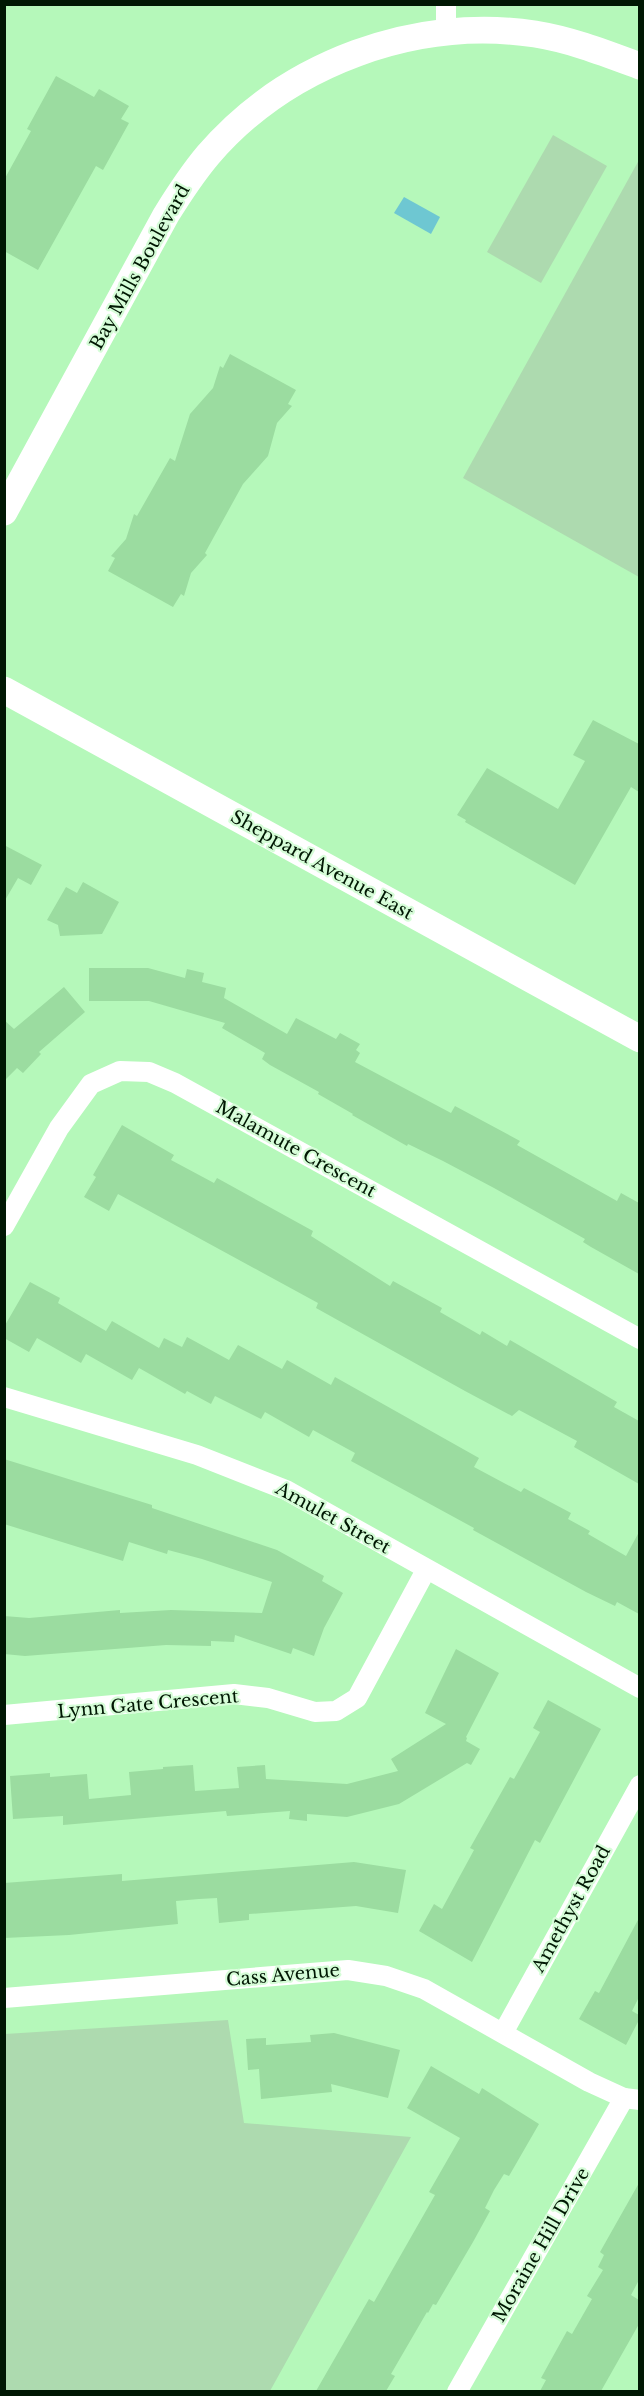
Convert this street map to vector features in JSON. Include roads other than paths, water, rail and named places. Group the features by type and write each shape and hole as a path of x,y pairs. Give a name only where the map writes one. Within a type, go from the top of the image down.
{"street":[{"name":"Bay Mills Boulevard","path":"4,512 185,183 209,154 240,124 280,92 329,64 446,17 480,30 535,34 588,46 639,66"},
{"name":"Sheppard Avenue East","path":"4,690 639,1039"},
{"name":"Malamute Crescent","path":"4,1226 59,1128 91,1084 120,1071 149,1072 186,1088 639,1339"},
{"name":"Amulet Street","path":"4,1397 198,1455 286,1490 639,1688"},
{"name":"Lynn Gate Crescent","path":"4,1715 234,1694 268,1698 315,1712 336,1711 357,1698 426,1570"},
{"name":"Amethyst Road","path":"503,2033 639,1785"},
{"name":"Cass Avenue","path":"4,1998 348,1970 386,1976 424,1989 589,2082 632,2099"},
{"name":"Moraine Hill Drive","path":"458,2391 632,2099"}],"water":[{"path":"404,197 440,217 431,234 394,213"}]}
